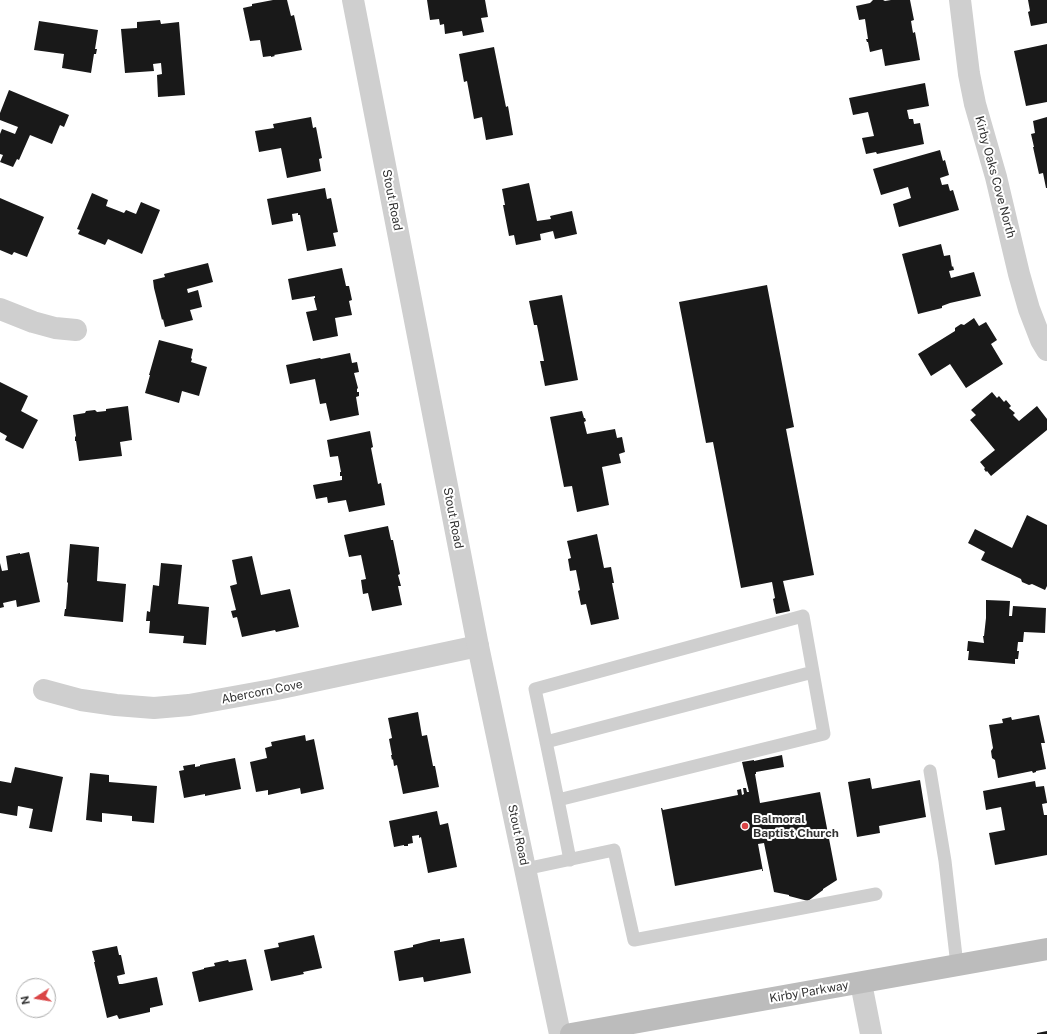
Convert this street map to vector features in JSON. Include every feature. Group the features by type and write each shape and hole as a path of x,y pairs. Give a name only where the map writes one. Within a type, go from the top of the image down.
{"main road":[{"name":"Kirby Parkway","path":"571,1034 1047,950"}],"street":[{"name":"Stout Road","path":"353,0 478,646 560,1034"},
{"name":"Kirby Oaks Cove North","path":"960,0 969,74 975,104 996,177 1019,274 1029,309 1041,340 1047,350"},
{"path":"0,309 33,322 55,328 76,330"},
{"name":"Abercorn Cove","path":"44,690 81,700 116,705 154,708 189,705 272,690 478,646"},
{"path":"861,983 871,1034"}],"lane":[{"path":"558,800 824,734 804,616 535,689 570,860"},
{"path":"546,742 813,672"},
{"path":"930,771 945,861 957,965"},
{"path":"525,869 614,850 634,940 876,894"}],"building":[{"path":"273,0 287,0 291,16 294,15 302,50 274,55 275,56 271,57 263,57 260,40 250,41 243,8 252,6 252,4"},
{"path":"427,0 485,0 488,17 481,18 484,32 463,36 462,31 445,34 444,24 440,25 439,19 430,20"},
{"path":"873,0 910,0 914,20 911,21 913,33 915,32 920,60 885,66 882,49 870,52 866,39 868,39 865,19 859,20 856,6 870,3"},
{"path":"1028,0 1047,0 1047,23 1031,26 1028,12 1030,11"},
{"path":"160,20 161,24 179,22 185,95 158,97 157,75 162,74 161,63 153,64 154,71 125,73 121,29 137,28 137,22"},
{"path":"39,21 98,30 95,49 97,49 96,54 94,54 91,73 62,68 64,54 34,50"},
{"path":"1047,44 1047,102 1026,106 1014,51"},
{"path":"494,47 506,107 508,106 513,135 486,140 482,117 474,119 467,81 464,82 459,54"},
{"path":"925,83 929,106 907,110 909,119 913,119 914,124 920,123 924,144 877,154 876,152 866,154 862,138 874,136 868,112 853,115 849,98"},
{"path":"9,90 69,115 64,127 60,125 52,144 30,135 19,160 17,159 13,167 0,162 3,155 0,154 0,134 2,129 15,134 18,127 0,120 0,113"},
{"path":"311,117 313,128 316,127 322,158 319,159 321,171 287,178 281,148 259,152 255,131 274,128 273,124"},
{"path":"1047,117 1046,188 1043,173 1039,174 1031,134 1035,133 1033,121"},
{"path":"940,150 943,161 945,160 949,175 940,178 942,185 948,184 950,191 953,190 959,210 899,227 893,204 911,198 908,187 881,195 873,169"},
{"path":"529,183 537,221 551,219 550,216 572,211 577,234 555,239 553,231 540,234 541,240 516,245 514,235 509,236 503,205 505,205 502,189"},
{"path":"325,188 327,199 331,198 338,232 333,233 336,246 307,251 300,215 298,215 298,213 292,214 293,221 272,225 267,199"},
{"path":"92,193 108,200 106,206 124,213 126,210 136,214 141,202 160,210 142,254 108,239 105,245 78,234 80,230 77,229"},
{"path":"0,198 44,217 27,257 14,252 12,255 0,250"},
{"path":"941,244 944,256 950,255 954,270 949,271 951,278 974,272 981,296 950,303 942,306 942,308 918,314 902,254"},
{"path":"208,263 213,282 187,289 188,293 198,290 202,307 190,310 193,320 165,327 153,280 165,277 164,274"},
{"path":"342,268 346,286 349,286 352,300 349,301 352,315 335,318 338,336 313,341 306,312 317,310 314,298 315,296 292,300 288,279"},
{"path":"767,285 794,427 786,429 814,575 783,581 790,611 776,614 772,582 741,588 713,442 706,443 679,302"},
{"path":"562,295 578,380 545,386 540,361 544,361 537,325 534,325 529,301"},
{"path":"974,318 979,326 986,322 997,340 991,344 1003,364 966,388 950,364 931,376 918,354 955,331 955,328 961,324 964,325"},
{"path":"159,340 193,349 191,362 207,367 199,396 182,391 179,403 145,393"},
{"path":"350,353 352,363 357,362 359,372 354,373 358,388 357,392 359,392 359,396 356,397 359,415 330,421 326,403 320,404 315,379 290,384 286,365"},
{"path":"0,382 28,396 21,411 38,420 23,449 5,440 7,436 0,432"},
{"path":"992,392 997,398 999,396 1004,402 1006,400 1011,406 1009,408 1015,413 1013,415 1019,421 1037,406 1047,419 1047,430 991,476 987,471 986,472 984,469 985,468 980,462 995,450 970,420 976,415 971,410"},
{"path":"128,406 132,440 120,442 122,456 79,461 75,441 76,436 73,415 85,413 86,411 106,411 106,409"},
{"path":"582,411 586,421 584,422 587,434 615,429 617,438 622,437 625,452 619,454 621,463 602,467 609,505 577,512 572,486 564,487 550,417"},
{"path":"370,431 373,447 371,448 378,484 381,483 385,505 349,512 346,500 328,503 327,497 316,499 313,485 342,480 342,476 340,476 341,472 338,456 330,457 327,440"},
{"path":"1027,515 1047,525 1047,586 1045,590 1032,584 1029,585 1022,582 1021,579 981,560 985,552 968,543 975,529 1012,548"},
{"path":"388,526 391,540 393,540 400,574 398,575 401,586 398,586 402,605 372,611 368,593 363,594 361,580 366,579 361,555 349,557 344,535"},
{"path":"597,534 604,568 611,567 614,583 612,583 619,619 591,625 586,604 581,605 576,570 570,571 568,559 571,558 567,541"},
{"path":"70,544 99,547 97,581 126,584 123,622 64,616 66,609"},
{"path":"29,552 40,602 17,607 16,600 3,603 4,607 0,608 0,563 2,571 8,570 6,556"},
{"path":"252,556 261,595 290,589 299,627 242,637 237,617 233,618 231,611 236,610 230,586 237,584 232,560"},
{"path":"161,563 182,565 178,604 209,607 206,645 183,643 184,636 149,633 150,621 146,621 147,611 150,612 153,585 159,586"},
{"path":"986,600 1010,601 1009,616 1012,616 1013,606 1046,608 1045,633 1024,632 1023,642 1018,642 1018,659 1015,659 1015,664 968,660 968,641 984,643 983,636 986,618"},
{"path":"418,712 422,736 427,735 439,787 403,794 397,765 394,766 391,755 389,739 392,738 388,718"},
{"path":"1039,715 1045,743 1041,743 1046,769 1033,773 1032,771 998,778 995,760 992,758 991,751 993,748 989,725 1003,723 1002,719 1011,717 1012,720"},
{"path":"305,735 306,741 314,739 324,789 301,794 300,788 268,795 268,790 256,792 250,762 267,758 265,748 272,746 271,742"},
{"name":"Balmoral Baptist Church","path":"782,755 784,767 756,772 755,774 760,803 820,792 837,880 808,901 774,892 764,843 758,844 763,871 762,869 675,886 661,808 663,810 738,795 737,790 741,789 742,795 744,794 743,788 746,788 747,792 749,792 742,762"},
{"path":"235,758 241,789 205,796 205,794 184,798 179,771 184,770 183,766 195,764 195,767"},
{"path":"15,767 63,777 52,832 29,828 33,809 18,806 17,816 0,813 0,781 11,783"},
{"path":"90,773 109,775 109,782 157,786 154,823 132,821 132,816 102,813 102,822 86,820"},
{"path":"870,778 872,789 920,780 926,817 879,826 880,833 857,837 848,782"},
{"path":"1035,781 1036,787 1044,786 1047,802 1042,804 1044,815 1047,815 1047,855 995,865 989,833 1005,830 1001,807 986,810 983,791"},
{"path":"437,811 440,825 448,823 457,867 428,873 421,837 419,838 419,835 412,836 413,843 408,844 408,846 404,845 394,847 389,821"},
{"path":"314,935 322,968 303,972 304,974 271,981 264,950 279,947 278,943"},
{"path":"464,938 471,973 424,982 423,977 399,981 394,951 413,947 413,945 433,940 440,939 440,942"},
{"path":"117,946 119,955 121,955 125,974 117,976 119,984 157,977 163,1005 150,1008 150,1012 119,1019 117,1015 107,1018 92,951"},
{"path":"246,959 253,990 199,1002 192,972 215,966 214,963 228,960 229,962"},
{"path":"1047,1031 1047,1034 1037,1034 1037,1033"}],"place":[{"name":"Balmoral Baptist Church","path":"745,826"}]}
